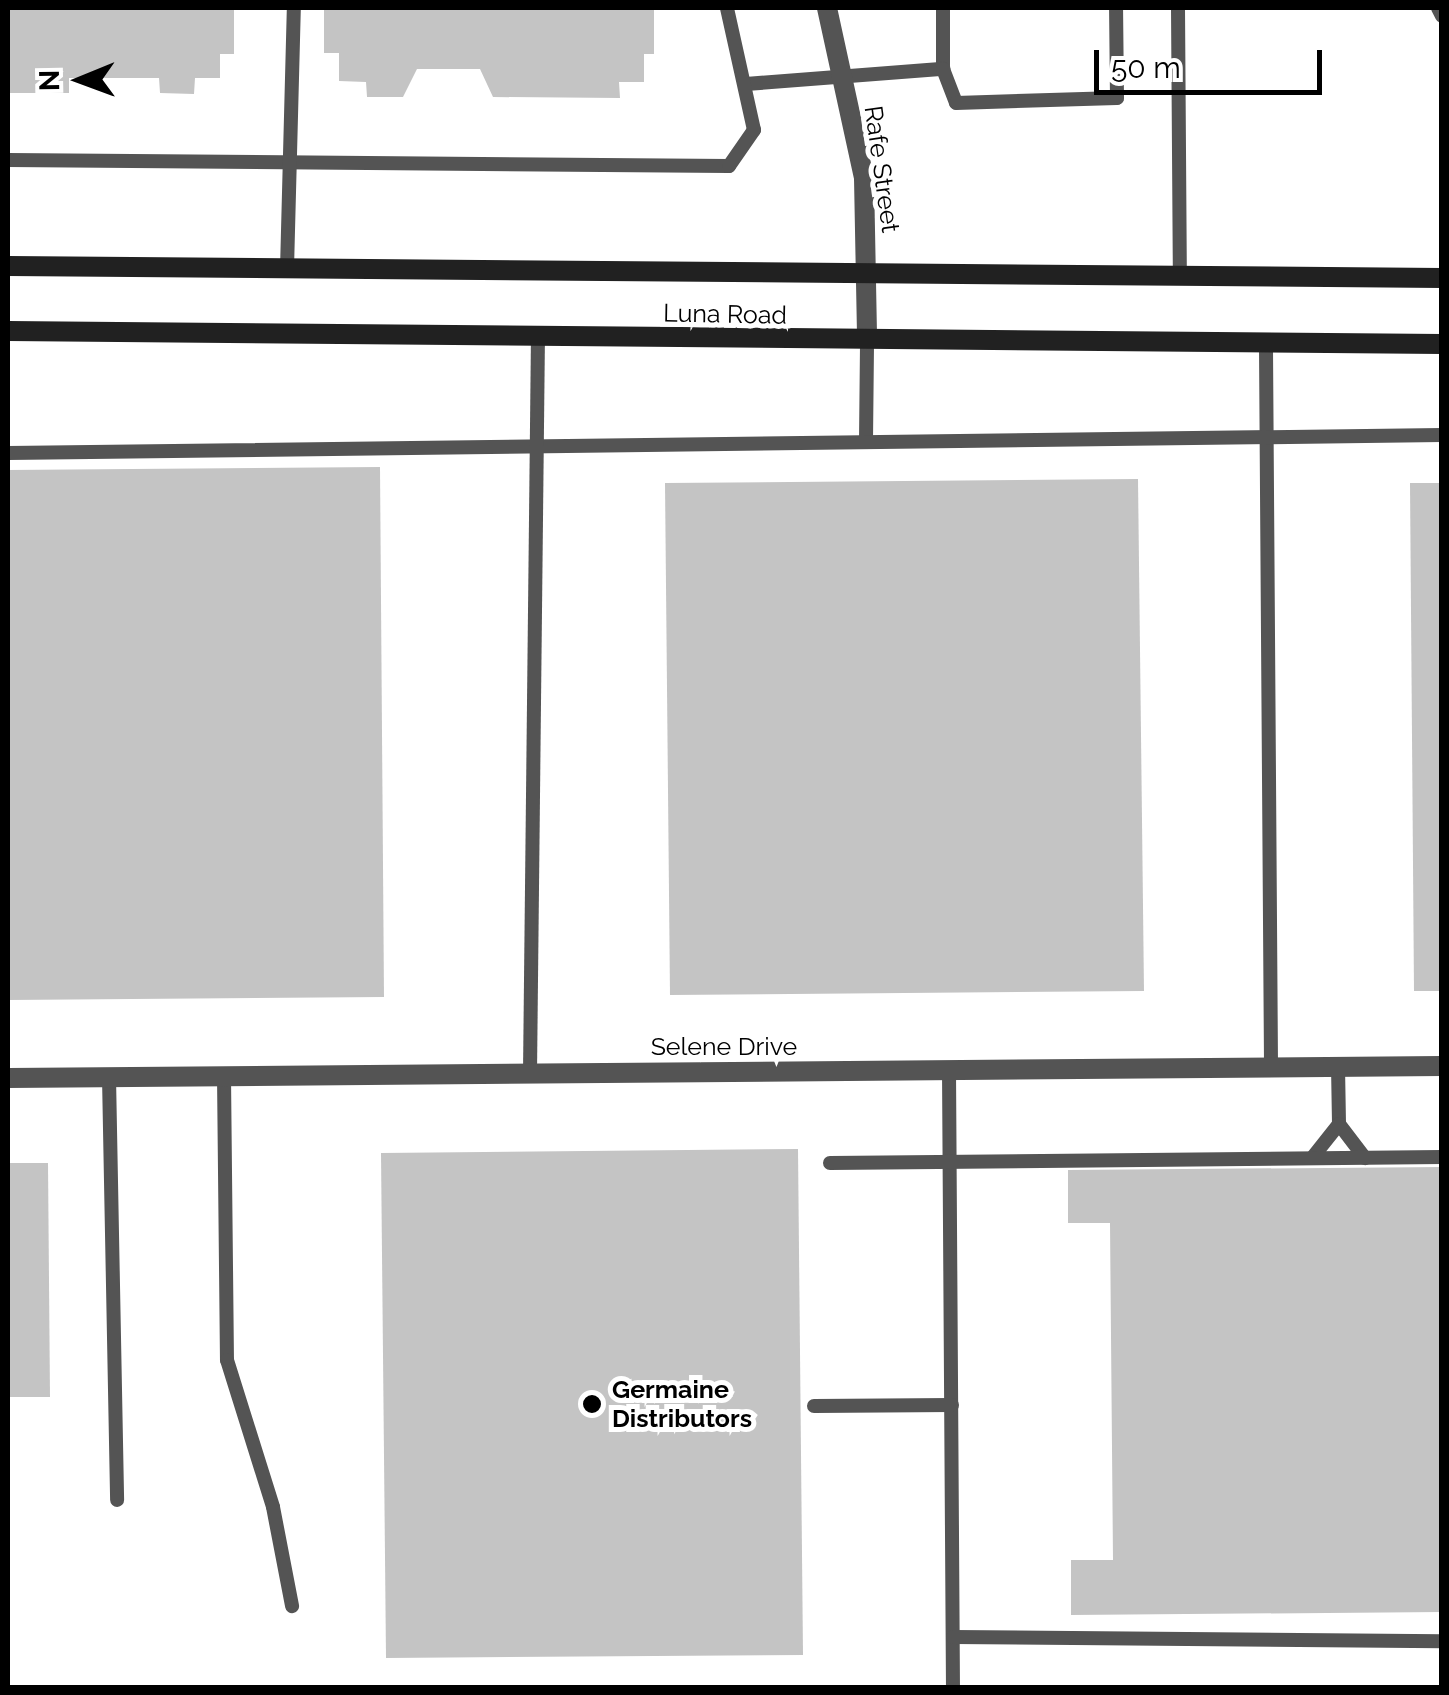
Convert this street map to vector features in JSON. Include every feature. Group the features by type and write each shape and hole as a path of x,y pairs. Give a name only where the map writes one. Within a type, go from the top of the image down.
{"main road":[{"name":"Luna Road","path":"8,266 1442,278"},
{"name":"Luna Road","path":"8,331 1266,348 1442,344"}],"street":[{"name":"Rafe Street","path":"827,8 864,178 867,340"},
{"name":"Selene Drive","path":"8,1078 1442,1066"}],"lane":[{"path":"287,269 294,8"},
{"path":"8,160 729,166 754,130 726,8"},
{"path":"943,8 943,69 956,104 1117,98 1116,8"},
{"path":"1178,8 1180,277"},
{"path":"1438,8 1442,16"},
{"path":"746,84 842,72 943,69"},
{"path":"530,1073 538,337"},
{"path":"866,441 867,340"},
{"path":"1266,348 1270,1066"},
{"path":"8,453 866,441 1267,442 1442,436"},
{"path":"1338,1066 1340,1124 1365,1158"},
{"path":"950,1070 953,1688"},
{"path":"224,1076 227,1360 292,1606"},
{"path":"109,1077 117,1500"},
{"path":"1312,1158 1340,1124"},
{"path":"830,1164 1442,1157"},
{"path":"814,1406 952,1405"},
{"path":"953,1637 1442,1640"}],"building":[{"path":"8,8 234,8 234,54 220,54 220,78 195,78 194,94 160,93 159,78 69,78 69,93 8,93"},
{"path":"324,8 654,8 654,54 644,54 644,82 619,82 620,98 493,97 480,69 417,69 403,97 367,97 366,82 339,81 339,53 324,53"},
{"path":"380,467 384,997 8,1000 8,470"},
{"path":"1138,479 1144,991 670,995 665,483"},
{"path":"1410,483 1442,483 1442,991 1414,991"},
{"name":"Germaine Distributors","path":"798,1149 803,1655 386,1658 381,1153"},
{"path":"8,1163 48,1163 50,1397 8,1397"},
{"path":"1442,1167 1442,1612 1071,1615 1071,1560 1113,1560 1110,1223 1068,1223 1068,1170"}],"place":[{"name":"Germaine Distributors","path":"592,1404"}]}
